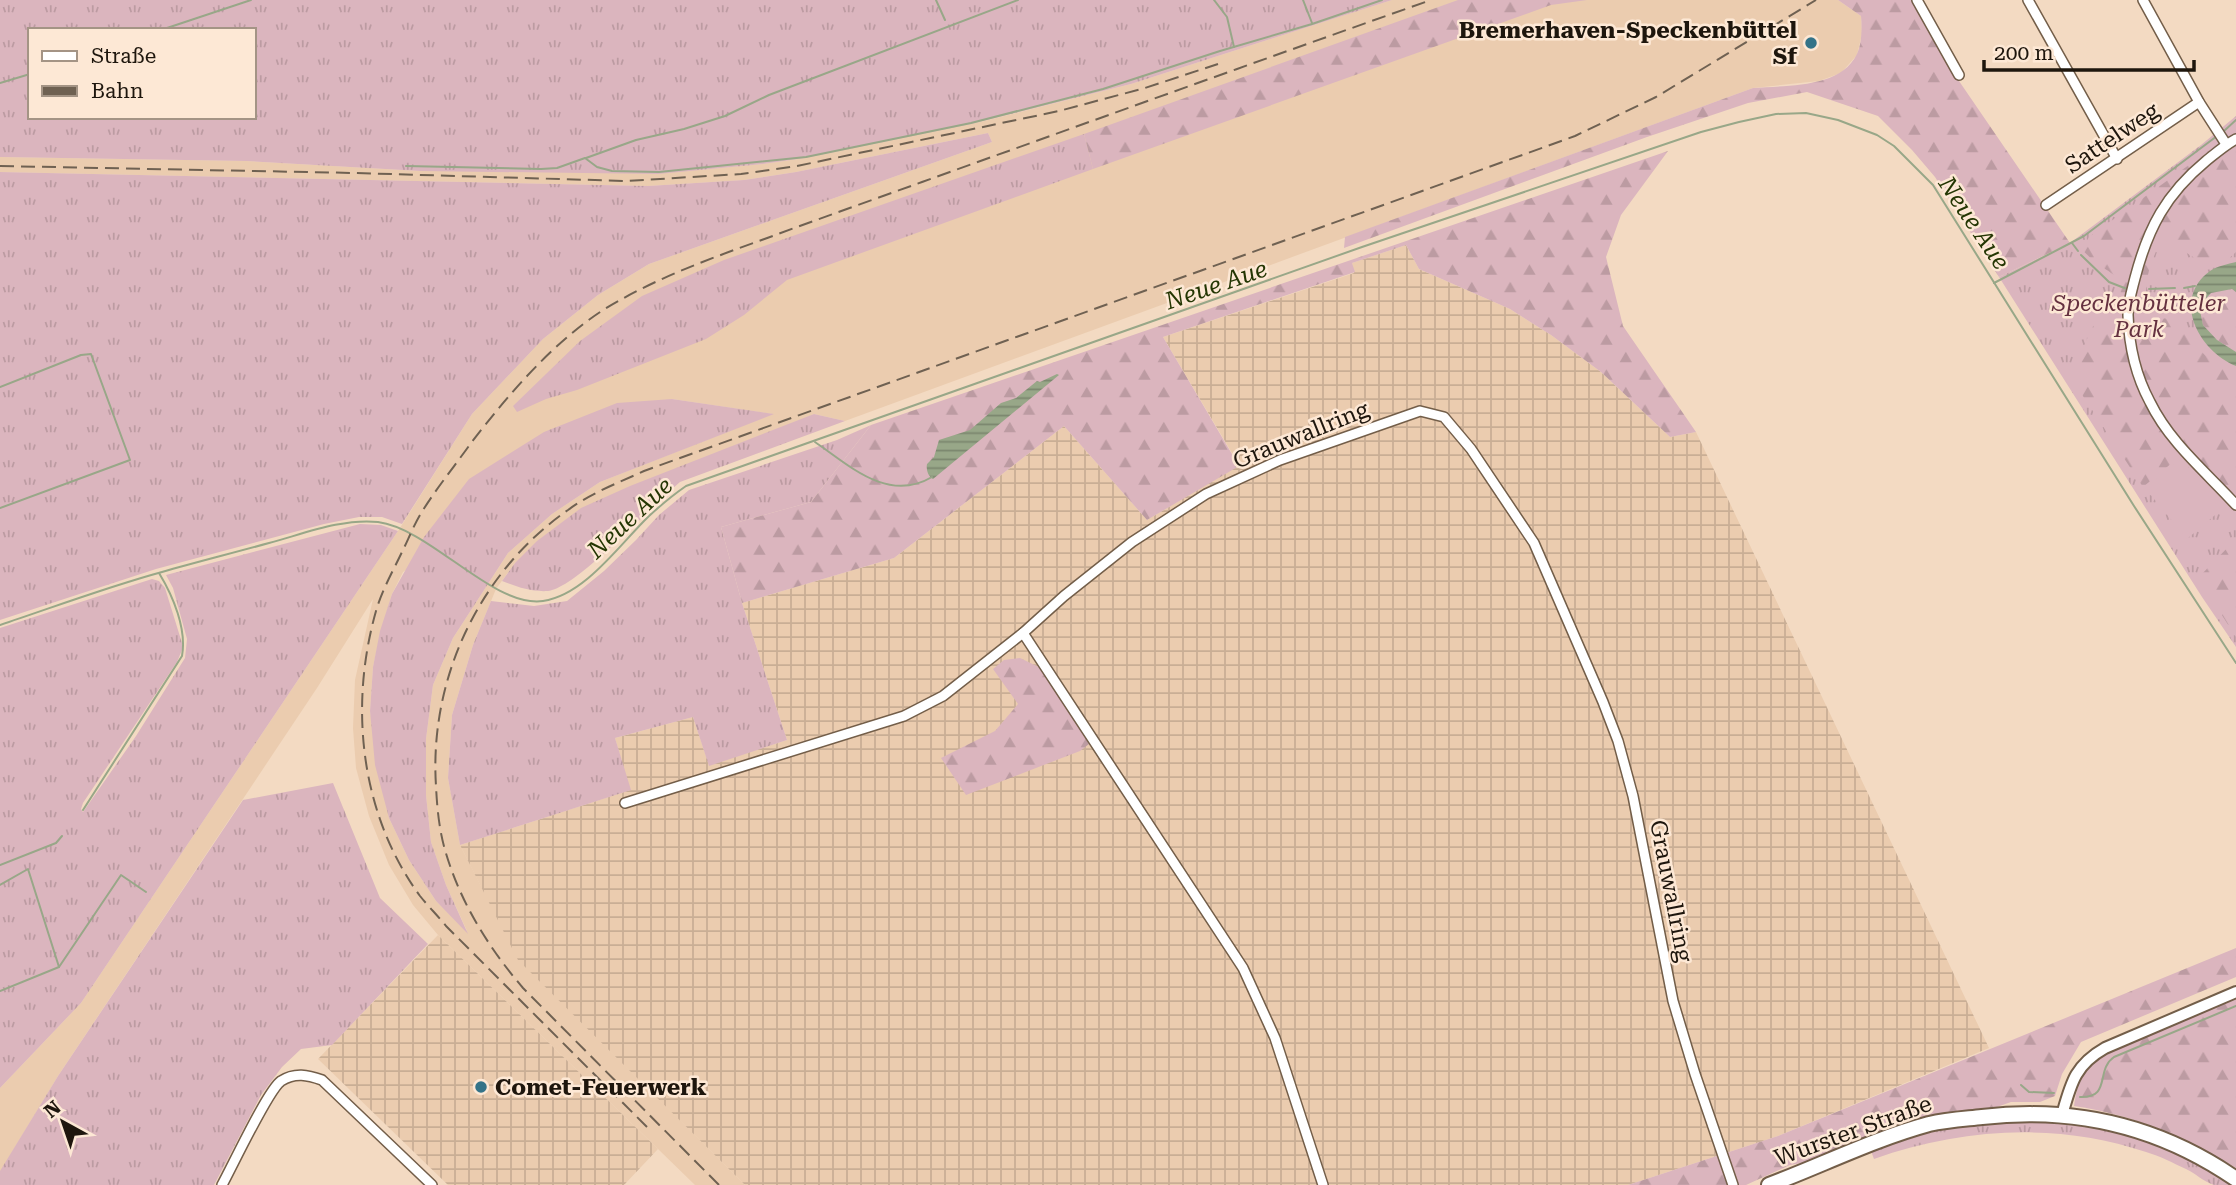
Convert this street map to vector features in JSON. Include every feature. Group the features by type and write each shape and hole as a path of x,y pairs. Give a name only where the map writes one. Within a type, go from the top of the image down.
{"main road":[{"name":"Wurster Straße","path":"1769,1185 1866,1146 1930,1124 1953,1119 2049,1113 2109,1121 2152,1135 2189,1151 2236,1179"}],"street":[{"path":"1917,0 1959,75"},
{"path":"2028,0 2117,159"},
{"path":"2143,0 2199,102 2222,137 2236,139"},
{"name":"Sattelweg","path":"2046,205 2199,102"},
{"path":"2222,137 2177,187 2158,214 2137,267 2128,314 2138,376 2164,427 2236,505"},
{"name":"Grauwallring","path":"1023,633 1064,596 1132,542 1206,494 1280,460 1407,415 1420,411 1444,416 1471,449 1534,543 1618,741 1633,796 1673,1001 1733,1185"},
{"path":"625,803 904,716 943,696 1023,633 1243,968 1275,1038 1323,1185"},
{"path":"2062,1115 2071,1081 2092,1055 2236,992"},
{"path":"222,1185 280,1082 302,1073 322,1080 432,1185"}],"shaded area":[{"path":"1392,0 1838,0 1861,16 1862,34 1857,55 1841,73 1819,81 1753,88 845,421 814,414 515,563 496,589 473,645 452,715 448,778 460,845 519,960 745,1185 695,1185 438,935 413,905 389,865 369,816 356,768 353,728 355,680 373,599 317,688 58,1076 0,1172 0,1088 81,1003 398,531 472,414 543,339 598,295 649,264 992,142 988,133 796,172 744,180 648,186 0,172 0,157 246,161 420,171 700,170 805,158 984,121 1131,84","holes":["672,399 772,414 600,482 552,514 508,553 453,638 433,685 426,739 426,795 431,842 446,885 467,931 436,901 409,860 389,818 370,711 373,667 381,631 392,594 403,572"]},
{"path":"1406,245 1419,269 1510,309 1551,335 1601,372 1670,437 1696,432 1989,1048 1778,1136 1628,1185 745,1185 518,960 460,845 630,790 615,738 693,717 709,765 787,740 742,603 894,558 1064,426 1147,520 1239,465 1163,337 1354,273 1352,263"},
{"path":"2236,262 2236,292 2232,289 2211,293 2199,306 2203,325 2217,340 2236,352 2236,366 2223,359 2201,337 2191,309 2192,296 2198,283 2213,269"},
{"path":"1059,375 933,479 930,476 927,464 934,457 939,440 970,430 1001,403 1016,398 1037,381"},
{"path":"438,935 658,1149 624,1185 448,1185 318,1059"}],"green space":[{"path":"0,0 1392,0 1131,84 971,124 763,164 658,174 420,171 246,161 0,157"},
{"path":"1458,0 1587,0 1551,5 1093,169 1084,134"},
{"path":"1838,0 1914,0 1959,81 2070,243 1999,277 1935,177 1878,116 1807,92 1748,103 1647,137 1344,248 1345,237 1753,88 1811,83 1838,74 1857,54 1862,25 1861,16"},
{"name":"Speckenbütteler Park","path":"2236,116 2236,647 1999,277 2070,243"},
{"path":"2236,131 2236,252 2224,263 2209,267 2163,238 2150,267 2146,294 2146,317 2172,319 2209,359 2236,375 2236,506 2224,506 2179,457 2143,487 2079,390 2071,368 2092,328 2105,312 2120,300 2117,278 2082,250 2089,237"},
{"path":"988,133 992,142 649,264 598,295 543,339 472,414 402,524 382,517 359,517 324,524 156,569 0,620 0,172 648,186 744,180 796,172"},
{"path":"1084,134 1093,169 787,280 744,315 706,339 517,412 513,406 580,341 642,296 724,260"},
{"path":"1668,151 1621,215 1606,257 1623,326 1696,432 1670,437 1601,372 1551,335 1510,309 1419,269 1406,245 1352,263 1355,272 1163,337 1239,466 1147,520 1064,426 894,558 742,603 721,527 811,502 871,425"},
{"path":"2232,289 2236,292 2236,352 2217,340 2203,325 2199,306 2210,293"},
{"path":"672,399 774,414 600,482 552,514 508,553 453,638 433,685 426,739 426,795 431,842 446,885 468,934 436,901 409,860 389,818 375,765 370,711 373,667 380,631 392,594 424,537 469,479 544,432 617,403"},
{"path":"814,414 845,421 680,482 595,561 561,586 548,591 536,591 502,581 537,541 581,508"},
{"path":"871,425 811,502 721,527 742,603 787,740 709,766 693,717 615,738 631,790 460,845 448,778 452,715 473,645 491,601 534,606 567,601 604,571 659,515 689,490 837,440"},
{"path":"2179,460 2221,510 2187,539 2145,488"},
{"path":"360,524 381,525 398,531 81,1003 0,1088 0,628 152,579 159,581 165,588 182,650 177,662 83,803 83,812 136,736 185,658 187,639 173,588 166,575"},
{"path":"2236,541 2236,637 2198,578"},
{"path":"1020,658 1043,669 1089,744 1080,751 966,795 941,758 995,731 1018,704 993,669 1004,660"},
{"path":"333,783 380,898 428,944 332,1045 301,1049 282,1067 261,1095 214,1185 0,1185 0,1171 58,1076 243,800"},
{"path":"2236,948 2236,977 2081,1042 2062,1074 2055,1096 2040,1102 2011,1102 1994,1108 1949,1114 1825,1159 1790,1165 1746,1185 1628,1185 1778,1136"},
{"path":"2236,996 2236,1168 2197,1146 2138,1121 2074,1106 2081,1078 2098,1056"},
{"path":"2015,1118 2085,1124 2124,1132 2179,1155 2230,1185 2210,1184 2151,1154 2112,1142 2078,1136 2044,1133 1975,1135 1874,1159 1871,1151 1906,1137 1941,1128"}],"waterway":[{"path":"167,28 251,0"},
{"path":"936,0 945,20"},
{"path":"586,158 636,140 725,116 769,95 1018,0"},
{"path":"1214,0 1227,17 1234,47"},
{"path":"1303,0 1312,23"},
{"path":"406,166 541,169 557,168 585,158 597,167 612,171 659,172 806,157 971,123 1103,89 1382,0"},
{"path":"0,83 28,75"},
{"name":"Neue Aue","path":"0,625 162,572 323,528 365,521 398,528 419,538 504,593 524,600 543,601 558,597 601,567 649,516 686,486 1362,247 1701,132 1776,114 1806,113 1838,120 1877,135 1894,146 1933,185 2236,663"},
{"path":"2224,131 2236,120"},
{"path":"1994,283 2084,236 2217,136"},
{"path":"2072,243 2078,251"},
{"path":"2081,255 2109,282 2127,289"},
{"path":"2184,288 2195,286"},
{"path":"2149,289 2175,288"},
{"path":"0,387 81,355 91,354 130,460 0,508"},
{"path":"815,442 856,470 885,484 916,484 932,477"},
{"path":"83,810 182,656 178,613 159,573"},
{"path":"0,865 56,843 62,836"},
{"path":"0,885 28,869 59,967"},
{"path":"0,991 59,967 121,875 146,892"},
{"path":"2080,1097 2096,1093 2108,1062 2114,1057 2236,1006"},
{"path":"2021,1085 2029,1092 2054,1093"}],"railway":[{"path":"647,1127 446,926 420,896 400,864 384,830 365,758 362,721 368,647 384,588 417,520 432,497 471,443 539,363 579,327 640,290 732,251 1431,0"},
{"path":"719,1185 523,988 476,923 451,869 441,834 436,794 436,746 441,706 451,668 466,631 485,596 509,564 536,535 568,510 595,493 644,471 1575,136 1656,97 1816,0"},
{"path":"0,166 626,181 741,174 797,166 1059,111 1145,88 1218,64"}],"place":[{"name":"Bremerhaven-Speckenbüttel Sf","path":"1811,43"},
{"name":"Comet-Feuerwerk","path":"481,1087"}]}
